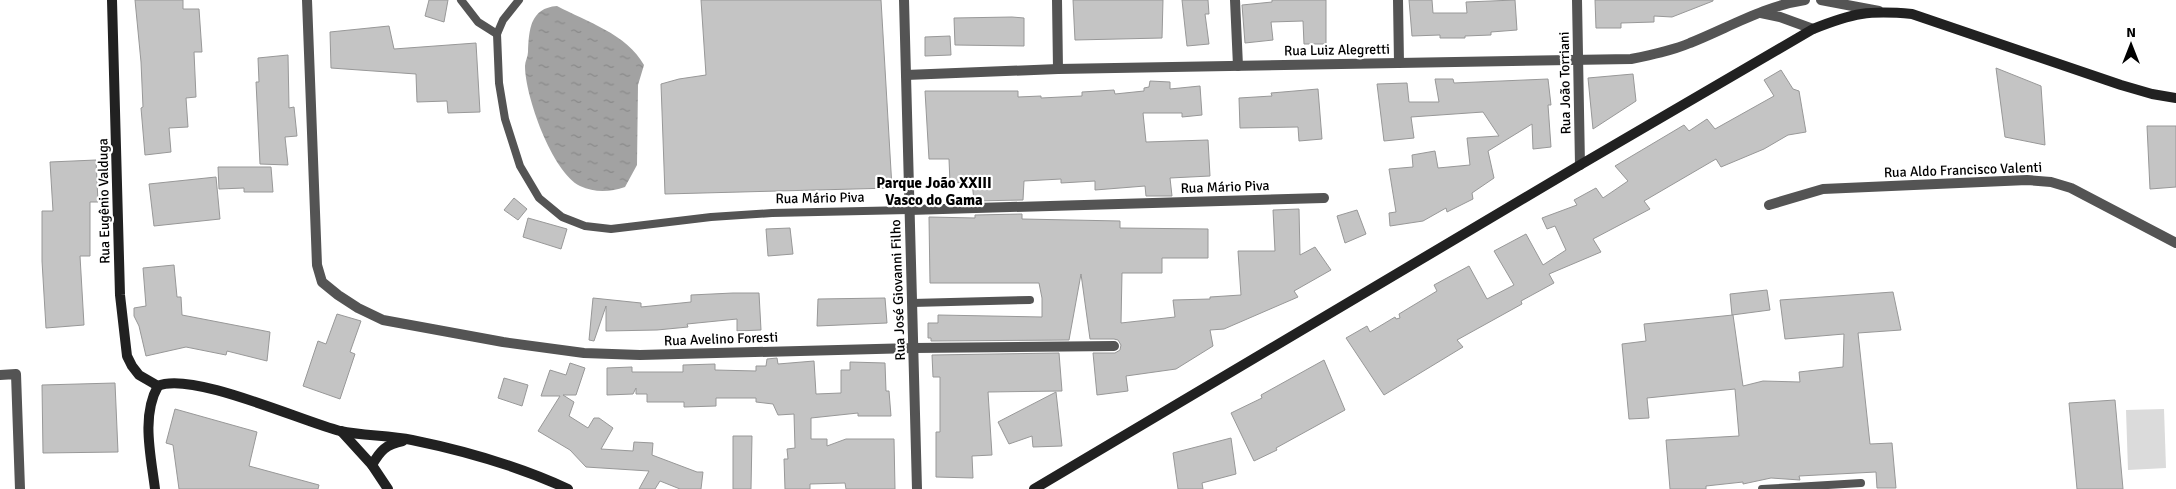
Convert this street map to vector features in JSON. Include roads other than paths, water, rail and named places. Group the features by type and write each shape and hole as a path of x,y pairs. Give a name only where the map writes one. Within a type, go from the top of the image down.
{"main road":[{"name":"Rua Eugênio Valduga","path":"112,0 120,295 127,356 139,376 158,386"},
{"path":"1034,489 1813,29 1855,14 1879,11 1912,14 2121,85 2152,94 2176,98"},
{"path":"155,489 149,409 152,396 158,386 174,382 200,385 341,431 411,440 488,458 545,478 568,489"},
{"path":"341,431 372,465 388,489"},
{"path":"372,465 382,449 390,444 411,440"}],"street":[{"name":"Rua Avelino Foresti","path":"307,0 317,265 322,282 338,296 383,320 503,342 584,353 640,355 914,348 1114,346"},
{"name":"Rua José Giovanni Filho","path":"904,0 917,489"},
{"path":"1057,0 1058,69"},
{"path":"1235,0 1238,66"},
{"path":"1398,0 1399,63"},
{"name":"Rua João Torriani","path":"1577,0 1580,165"},
{"name":"Rua Luiz Alegretti","path":"906,75 1058,69 1631,59 1690,44 1786,3 1804,0"},
{"path":"1821,0 1879,11"},
{"path":"1761,13 1780,17 1813,29"},
{"name":"Rua Aldo Francisco Valenti","path":"1769,205 1823,189 2026,180 2051,182 2071,188 2176,243"},
{"name":"Rua Mário Piva","path":"909,210 1324,198"},
{"path":"0,375 16,374 20,489"}],"lane":[{"path":"461,0 478,22 496,34 503,20 519,0"},
{"name":"Rua Mário Piva","path":"496,34 499,83 505,119 520,166 539,198 562,217 585,226 611,229 711,217 772,213 909,210"},
{"path":"912,303 1030,300"},
{"path":"1762,489 1861,483"}],"water":[{"path":"557,6 617,37 637,54 644,65 638,85 637,165 625,187 608,191 597,191 580,186 560,166 542,132 530,95 525,66 530,28 536,16 541,11"}],"district":[{"name":"Parque João XXIII Vasco do Gama","path":"934,192"}]}
